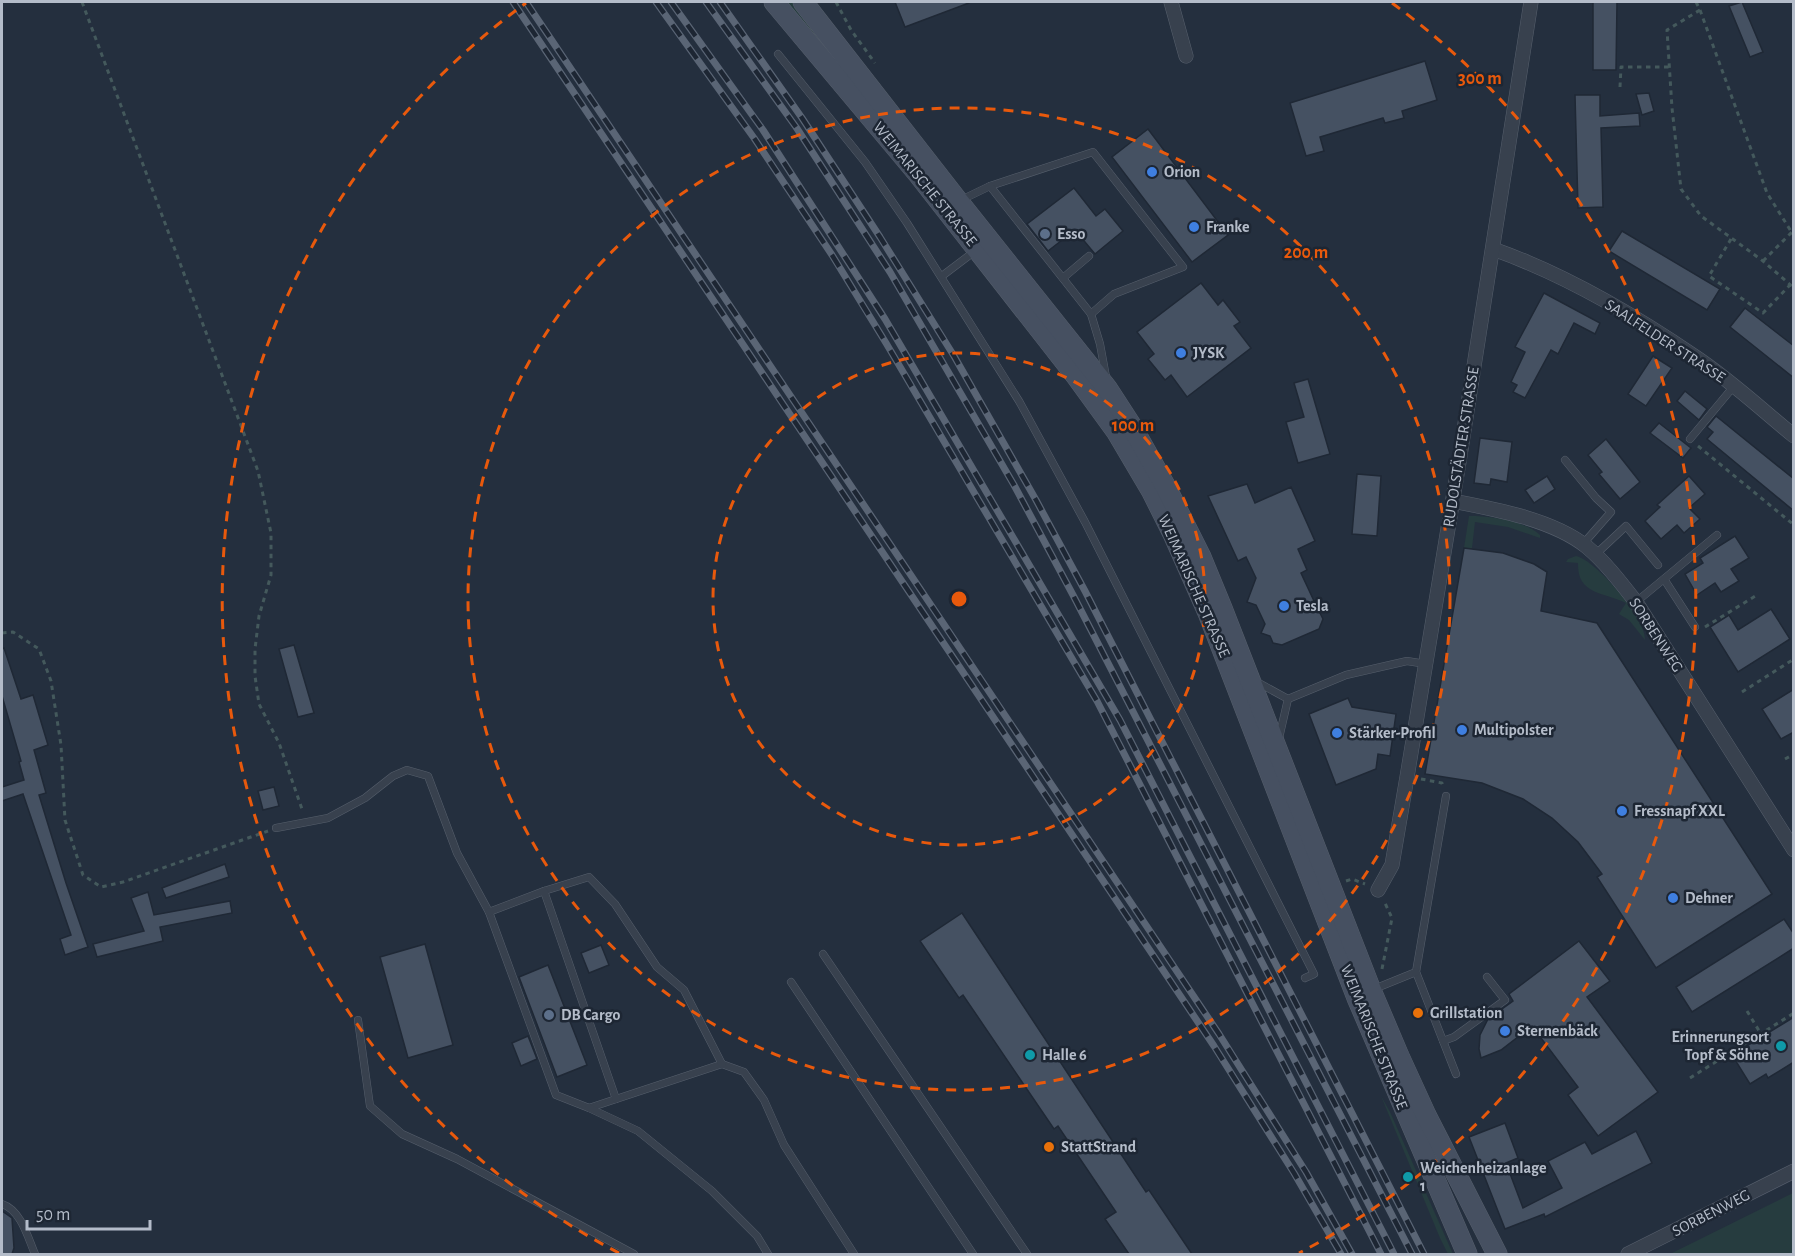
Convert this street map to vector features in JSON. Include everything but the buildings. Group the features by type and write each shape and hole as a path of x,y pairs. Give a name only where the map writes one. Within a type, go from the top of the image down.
{"main road":[{"name":"WEIMARISCHE STRASSE","path":"774,2 918,174 1077,376 1116,431 1173,534 1212,623 1362,1010 1467,1254"},
{"name":"WEIMARISCHE STRASSE","path":"803,2 1107,388 1131,425 1180,513 1218,597 1371,990 1426,1115 1497,1254"},
{"path":"821,2 828,32"}],"street":[{"path":"1170,2 1186,56"},
{"name":"RUDOLSTÄDTER STRASSE","path":"1378,890 1392,865 1453,501 1531,2"},
{"name":"SAALFELDER STRASSE","path":"1493,249 1526,261 1620,308 1695,356 1794,436"},
{"name":"SORBENWEG","path":"1453,501 1515,513 1565,534 1583,544 1611,570 1636,602 1794,850"},
{"name":"SORBENWEG","path":"1628,1254 1794,1171"}],"lane":[{"path":"778,54 864,162 942,276 1019,401 1085,522 1314,974 1305,978"},
{"path":"958,201 990,186 1094,153 1182,267 1113,294 1091,314"},
{"path":"990,186 1091,314 1101,344 1107,388"},
{"path":"942,276 977,250"},
{"path":"1063,278 1089,256"},
{"path":"1689,440 1734,386"},
{"path":"1565,460 1596,498 1611,512 1583,544"},
{"path":"1595,555 1626,526 1658,565"},
{"path":"1636,602 1717,535"},
{"path":"1664,579 1698,628"},
{"path":"1288,699 1346,675 1407,661 1426,664"},
{"path":"1250,679 1288,699"},
{"path":"1277,745 1288,699"},
{"path":"276,828 328,818 365,798 393,776 407,770 428,776 457,853 489,912 556,1095 638,1131 704,1184 758,1236 768,1254"},
{"path":"1446,796 1416,972 1456,1074"},
{"path":"489,912 589,877 615,904 657,967 684,990 722,1064"},
{"path":"544,891 616,1099"},
{"path":"823,954 1027,1254"},
{"path":"1371,990 1416,972"},
{"path":"1443,1041 1454,1037 1505,1000 1487,977"},
{"path":"791,982 973,1254"},
{"path":"358,1020 370,1106 402,1134 457,1159 633,1254"},
{"path":"589,1108 722,1064 744,1072 764,1100 784,1145 854,1254"},
{"path":"2,1204 18,1216 35,1254"}],"path":[{"path":"82,2 258,471 271,533 271,575 259,616 255,676 259,705 279,743 306,823"},
{"path":"1696,2 1767,194 1794,236"},
{"path":"1700,10 1667,30 1681,189 1701,216 1763,261 1792,287 1763,313 1709,276 1731,239"},
{"path":"1620,87 1622,67 1669,67"},
{"path":"1763,261 1792,231"},
{"path":"1689,440 1794,525"},
{"path":"1698,628 1756,595"},
{"path":"2,633 13,632 39,649 51,681 61,745 65,820 83,875 101,887 123,882 276,828"},
{"path":"1742,692 1794,659"},
{"path":"1785,759 1794,754"},
{"path":"1424,780 1431,781"},
{"path":"1341,883 1352,879 1378,890 1392,918 1382,969"},
{"path":"1747,1011 1761,1034"},
{"path":"1690,1078 1794,1013"}],"green space":[{"path":"785,2 792,2 818,31 854,83"},
{"path":"1469,516 1516,522 1533,530 1540,535 1540,538 1508,527 1475,522 1472,548 1464,548"},
{"path":"1576,556 1596,568 1619,592 1638,619 1645,640 1629,620 1619,614 1626,603 1587,587 1579,573 1578,563 1566,562"},
{"path":"1381,1096 1453,1254 1448,1254 1440,1238"},
{"path":"1793,1193 1793,1254 1670,1254"}],"railway":[{"path":"513,2 1214,1046 1294,1173 1341,1254"},
{"path":"526,2 1219,1034 1306,1172 1352,1254"},
{"path":"656,2 754,138 832,255 1097,701 1381,1254"},
{"path":"671,2 763,130 885,319 1120,720 1394,1254"},
{"path":"706,2 796,127 890,272 1014,485 1073,595 1412,1254"},
{"path":"720,2 802,118 880,237 954,356 1036,500 1085,591 1424,1254"}],"place":[{"name":"Orion","path":"1152,172"},
{"name":"Franke","path":"1194,227"},
{"name":"Esso","path":"1045,234"},
{"name":"JYSK","path":"1181,353"},
{"name":"Tesla","path":"1284,606"},
{"name":"Multipolster","path":"1462,730"},
{"name":"Stärker-Profil","path":"1337,733"},
{"name":"Fressnapf XXL","path":"1622,811"},
{"name":"Dehner","path":"1673,898"},
{"name":"Grillstation","path":"1418,1013"},
{"name":"DB Cargo","path":"549,1015"},
{"name":"Sternenbäck","path":"1505,1031"},
{"name":"Erinnerungsort Topf & Söhne","path":"1781,1046"},
{"name":"Halle 6","path":"1030,1055"},
{"name":"StattStrand","path":"1049,1147"},
{"name":"Weichenheizanlage 1","path":"1408,1177"}]}
